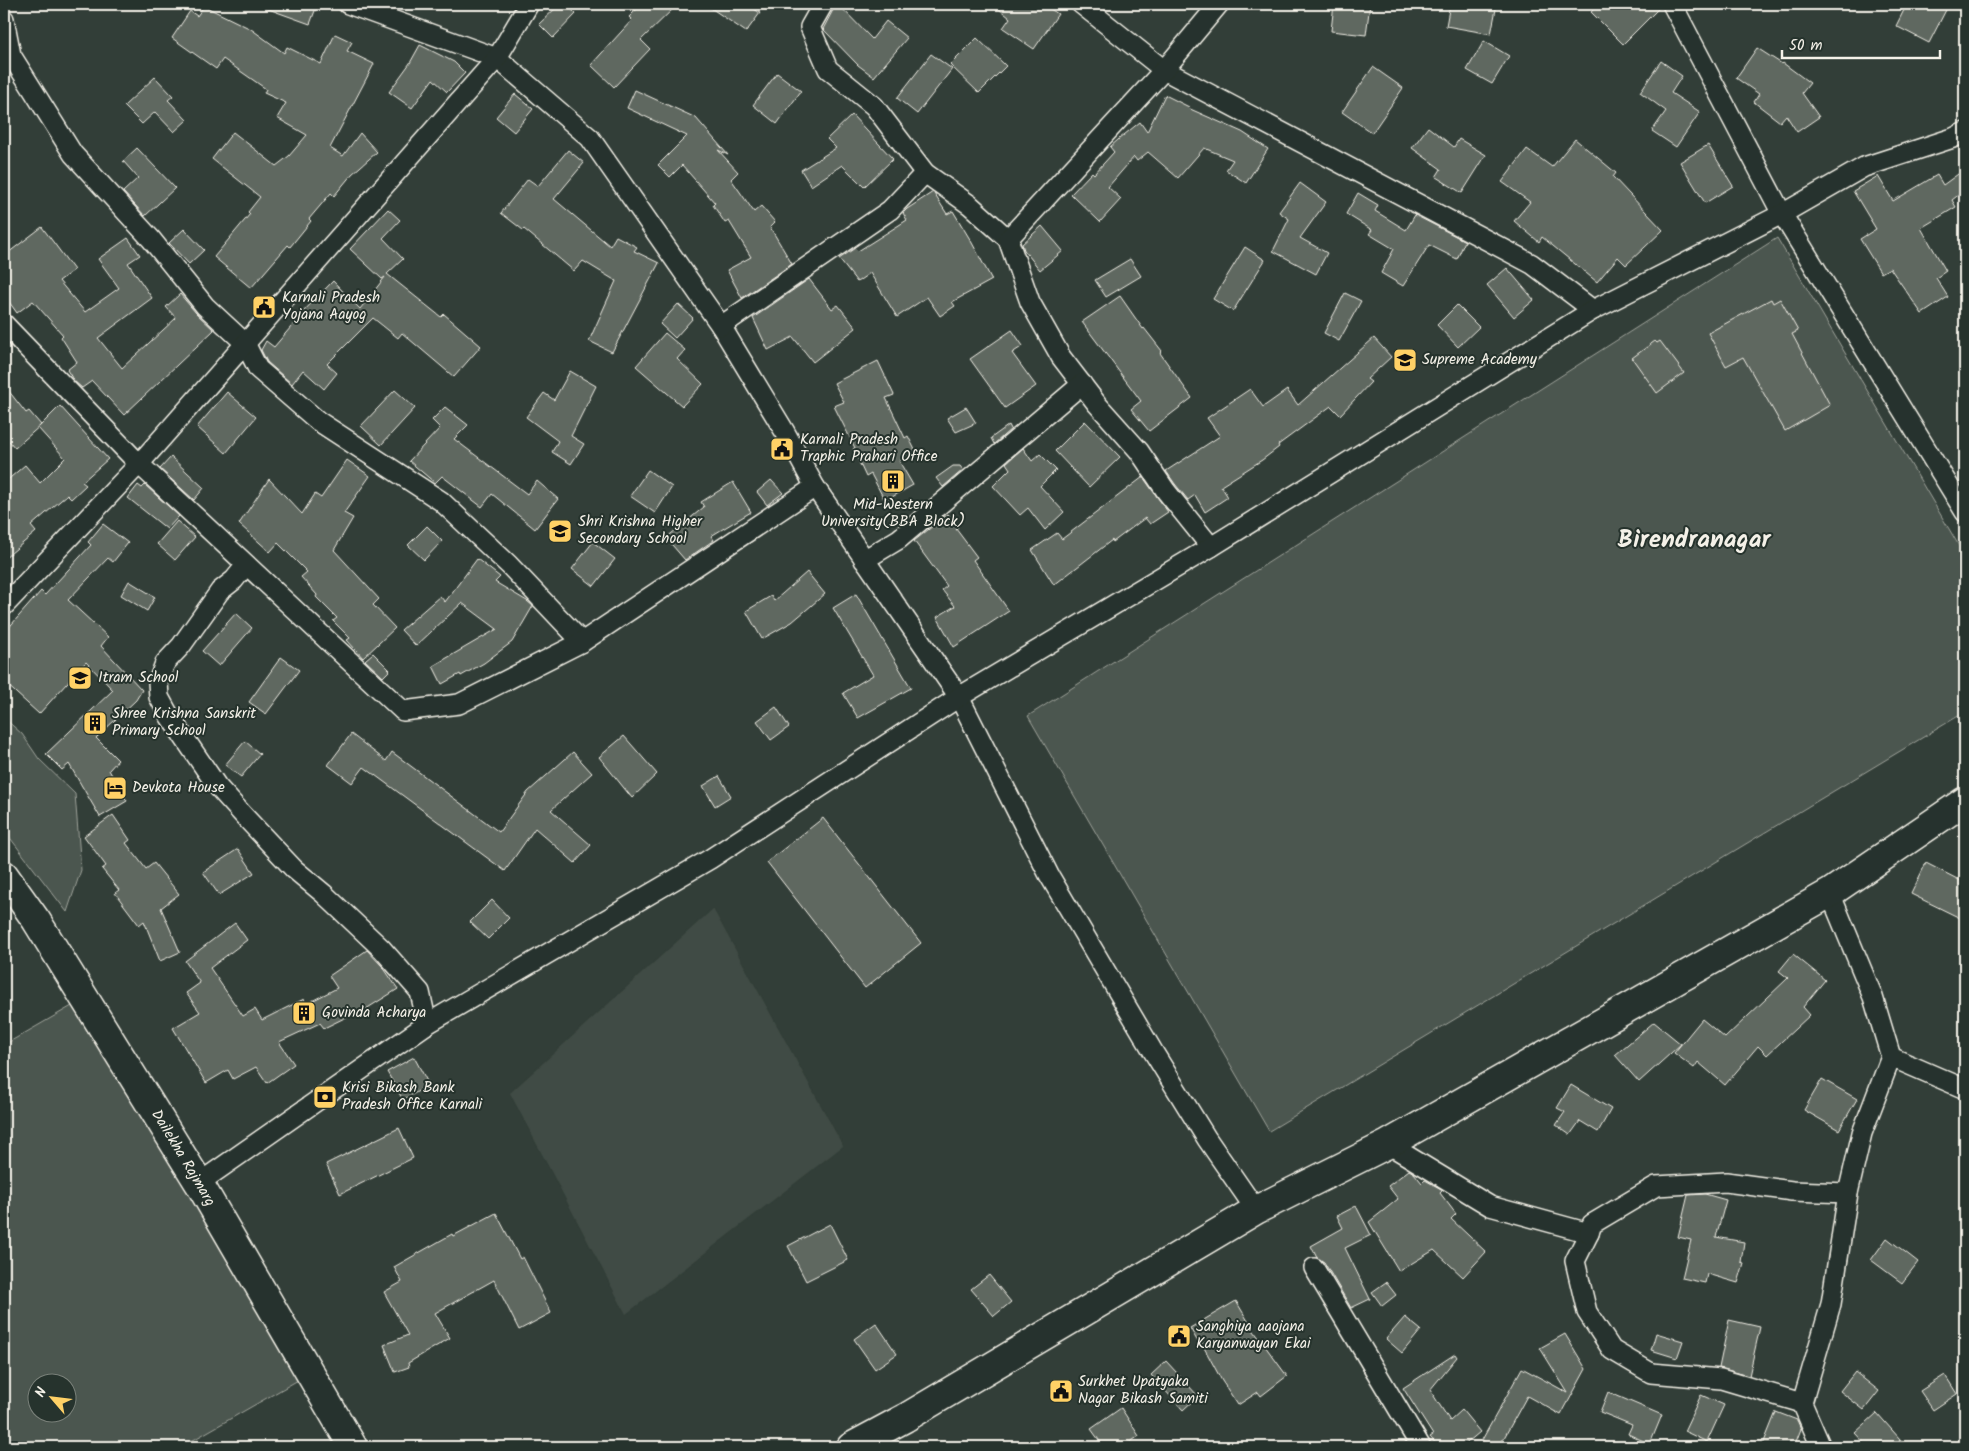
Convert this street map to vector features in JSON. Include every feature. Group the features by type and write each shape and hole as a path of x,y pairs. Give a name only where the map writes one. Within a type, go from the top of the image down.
{"street":[{"path":"348,4 497,58 590,138 721,326 785,432 815,487 959,697 1049,875 1193,1116 1256,1210"},
{"path":"4,606 139,464 497,58 529,4"},
{"path":"823,4 810,27 828,69 874,106 925,173 970,205 1008,239 1030,302 1061,357 1139,452 1166,491 1211,547"},
{"path":"1081,4 1164,70 1532,264 1593,310"},
{"path":"1008,239 1164,70 1219,4"},
{"path":"1672,4 1782,214 1965,512"},
{"path":"4,19 11,55 73,154 151,239 205,306 245,343 258,369 318,421 441,501 509,565 582,642"},
{"path":"199,1183 427,1024 710,859 959,697 1211,547 1593,310 1782,214 1864,167 1953,138 1965,132"},
{"path":"721,326 890,210 925,173"},
{"path":"4,324 139,464 403,711 460,704 582,642 815,487"},
{"path":"864,560 898,539 1082,384"},
{"path":"246,565 234,580 220,591 181,646 165,663 158,682 159,697 170,717 217,786 294,869 324,894 382,949 420,992 427,1024"},
{"path":"851,1447 905,1418 1256,1210 1388,1144 1830,893 1965,802"},
{"name":"Dailekha Rajmarg","path":"4,875 36,920 199,1183 353,1447"},
{"path":"1821,1447 1802,1403 1831,1304 1848,1193 1862,1133 1891,1057 1873,997 1830,893"},
{"path":"1891,1057 1965,1089"},
{"path":"1388,1144 1490,1206 1589,1233"},
{"path":"1802,1403 1721,1379 1652,1373 1612,1350 1587,1312 1575,1261 1592,1224 1656,1186 1726,1182 1792,1191 1848,1193"},
{"path":"1314,1268 1421,1447"}],"shaded area":[{"path":"1777,238 1965,556 1965,712 1269,1131 1028,716"},
{"path":"4,718 22,734 39,759 75,794 81,870 67,912 4,830"},
{"path":"713,909 843,1146 626,1314 510,1093"},
{"path":"91,995 307,1375 181,1447 4,1447 4,1045"}],"building":[{"path":"260,4 303,4 316,8 310,24 260,6"},
{"path":"560,4 566,4 576,14 553,38 539,24"},
{"path":"642,4 678,4 641,40 650,49 614,87 591,65 632,20 629,17"},
{"path":"705,4 747,4 760,13 746,32"},
{"path":"838,4 872,39 886,21 907,38 874,77 858,65 823,29"},
{"path":"993,4 1043,4 1058,14 1034,49 1003,28 1010,18"},
{"path":"1334,4 1370,4 1366,35 1331,31"},
{"path":"1450,4 1497,4 1491,34 1446,26"},
{"path":"1599,4 1661,4 1661,6 1623,44 1591,12"},
{"path":"1907,4 1949,4 1929,43 1896,26"},
{"path":"204,6 251,29 284,53 287,47 321,64 335,34 352,42 347,51 374,64 330,148 343,156 360,133 377,152 352,174 334,196 331,193 309,219 311,221 290,247 288,245 251,288 214,257 250,214 248,212 260,197 212,159 233,132 276,166 289,156 307,135 277,118 286,103 264,93 266,89 223,59 216,69 172,38 190,11 197,16"},
{"path":"977,38 1006,66 979,93 950,65"},
{"path":"1484,41 1509,56 1492,84 1467,70"},
{"path":"420,45 454,62 465,73 447,92 433,79 412,108 389,92 410,63"},
{"path":"1757,48 1783,63 1810,83 1802,93 1819,117 1797,132 1786,115 1780,122 1754,102 1759,94 1736,78"},
{"path":"931,54 952,69 917,114 897,98"},
{"path":"1661,61 1682,76 1671,93 1700,112 1676,147 1652,131 1666,111 1640,92"},
{"path":"1373,67 1403,88 1372,133 1342,112"},
{"path":"777,73 801,91 777,124 753,105"},
{"path":"155,77 173,96 168,100 187,120 174,132 155,112 142,124 124,106"},
{"path":"635,90 696,118 728,155 718,150 738,172 731,179 754,212 761,206 775,222 770,227 792,264 742,298 727,270 751,257 729,221 725,223 713,205 715,203 682,165 670,177 658,165 687,136 627,108"},
{"path":"515,94 533,109 514,132 496,117"},
{"path":"1165,95 1188,108 1242,132 1268,149 1246,183 1226,170 1233,160 1204,148 1178,178 1148,152 1137,161 1134,157 1108,187 1121,199 1100,222 1071,194 1092,172 1094,174 1114,152 1110,147 1119,139 1140,122 1147,132"},
{"path":"852,115 893,159 864,187 842,165 811,186 801,170 836,148 827,139"},
{"path":"1428,127 1454,147 1459,139 1486,155 1462,193 1436,177 1441,169 1412,148"},
{"path":"1575,139 1616,173 1613,177 1663,230 1626,265 1618,257 1597,282 1542,237 1539,242 1514,221 1530,202 1502,182 1527,149 1552,167"},
{"path":"1708,145 1733,186 1705,203 1680,162"},
{"path":"137,148 175,188 145,216 123,192 138,178 123,161"},
{"path":"568,150 584,163 554,199 610,246 616,236 637,247 634,251 659,263 612,352 589,341 616,281 583,261 574,271 524,229 501,213 528,179 538,186"},
{"path":"1965,169 1965,190 1952,200 1956,207 1921,228 1946,271 1936,278 1948,297 1922,314 1890,268 1881,273 1860,239 1876,229 1853,191 1878,176 1893,201 1937,175 1943,185"},
{"path":"1300,183 1326,202 1300,238 1327,253 1316,274 1273,251 1289,219 1279,212"},
{"path":"933,192 947,214 953,211 992,280 952,302 955,306 940,316 927,297 897,317 870,273 857,282 839,259 855,248 858,251 907,220 903,213"},
{"path":"1358,193 1378,205 1375,211 1406,230 1415,215 1465,241 1457,259 1429,245 1403,286 1381,273 1394,249 1369,234 1372,230 1346,214"},
{"path":"388,209 400,220 383,238 403,259 387,274 441,317 444,314 481,346 454,377 402,333 398,338 373,318 327,364 337,373 324,389 303,370 292,384 267,362 261,350 266,341 274,347 296,319 333,281 360,309 385,277 382,279 350,249"},
{"path":"1042,226 1063,251 1040,270 1024,250 1022,244"},
{"path":"42,227 74,270 59,281 85,312 119,288 98,259 128,238 140,255 128,263 152,298 98,338 122,368 176,318 166,307 180,294 214,330 124,415 92,381 82,388 74,381 67,370 77,362 61,337 63,335 33,301 17,313 4,295 4,256"},
{"path":"184,229 204,250 189,264 169,243"},
{"path":"1245,247 1265,260 1233,311 1213,299"},
{"path":"1130,259 1141,276 1106,297 1095,280"},
{"path":"1507,268 1534,300 1514,317 1487,285"},
{"path":"809,279 832,309 838,305 856,328 813,362 793,337 768,350 753,318"},
{"path":"1345,293 1361,301 1339,341 1324,333"},
{"path":"1120,296 1143,329 1162,351 1160,353 1192,398 1149,431 1131,409 1141,401 1082,322"},
{"path":"1771,299 1773,303 1780,299 1798,331 1792,334 1830,405 1785,431 1743,357 1726,366 1708,333"},
{"path":"678,304 693,318 675,338 660,324"},
{"path":"1457,305 1479,327 1458,347 1437,325"},
{"path":"1012,330 1023,346 1012,353 1036,386 1005,408 970,359"},
{"path":"665,333 685,350 677,359 703,384 682,406 636,366"},
{"path":"1374,338 1391,357 1367,379 1371,382 1340,415 1331,406 1278,445 1279,447 1262,460 1221,486 1228,497 1205,512 1195,495 1188,500 1166,471 1220,436 1207,418 1250,389 1263,407 1287,390 1298,405"},
{"path":"1655,341 1657,343 1660,341 1684,373 1657,393 1632,358"},
{"path":"878,361 894,395 886,398 905,438 908,436 916,452 899,461 913,485 885,501 871,474 866,477 853,449 855,448 834,406 844,402 834,383"},
{"path":"570,371 596,386 571,436 584,444 571,464 552,452 558,441 526,417 544,393 554,400"},
{"path":"4,385 26,413 29,411 41,425 15,448 4,435"},
{"path":"395,390 415,408 381,445 361,426"},
{"path":"227,392 256,417 226,453 197,427"},
{"path":"60,406 108,459 82,482 86,485 71,499 67,495 31,526 36,532 4,559 4,483 25,465 40,483 65,458 38,428"},
{"path":"445,407 468,425 454,439 527,494 537,481 558,499 535,529 492,494 482,507 442,476 435,483 409,461 440,428 432,420"},
{"path":"966,407 976,423 956,432 947,418"},
{"path":"1085,421 1120,457 1089,487 1055,451"},
{"path":"1009,425 1011,429 994,444 991,438"},
{"path":"1023,448 1032,461 1040,454 1056,470 1040,486 1064,512 1045,530 1028,508 1020,515 993,486 1010,469 1006,463"},
{"path":"171,457 204,488 194,500 160,469"},
{"path":"347,460 370,476 344,513 353,518 334,550 379,599 373,605 395,628 363,658 347,640 350,638 333,621 337,618 316,597 317,595 301,577 307,572 278,543 270,552 239,524 269,479 302,514 315,494 321,498"},
{"path":"953,466 960,466 963,470 943,487 936,478"},
{"path":"648,470 672,487 655,513 630,496"},
{"path":"1143,477 1168,512 1150,524 1145,518 1113,542 1112,540 1054,585 1032,550 1057,533 1062,539"},
{"path":"771,480 783,493 767,505 757,492"},
{"path":"733,482 751,512 711,536 714,540 685,560 666,538 704,507 701,502"},
{"path":"138,485 142,488 145,485 179,516 167,529 128,498"},
{"path":"948,514 958,527 956,529 977,557 973,560 1009,611 954,647 937,617 955,606 942,590 947,586 914,541"},
{"path":"177,521 195,537 175,560 157,544"},
{"path":"103,524 128,543 113,562 108,558 68,600 108,637 101,646 142,690 136,700 96,738 118,760 109,770 127,801 100,817 69,764 62,770 46,754 113,690 86,662 39,714 4,682 4,633 41,591 45,595 91,545 88,542"},
{"path":"427,526 442,541 424,560 408,545"},
{"path":"593,542 615,559 594,586 572,569"},
{"path":"477,559 500,577 495,582 533,606 512,642 484,663 442,684 433,666 497,629 462,603 416,646 401,630 440,596 445,602"},
{"path":"807,572 825,594 792,622 762,639 746,611 771,596 774,601"},
{"path":"129,581 155,597 147,611 121,595"},
{"path":"856,594 911,688 858,718 843,693 873,675 833,608"},
{"path":"236,613 252,628 219,666 202,651"},
{"path":"373,653 390,670 383,677 365,660"},
{"path":"281,657 299,670 266,714 249,702"},
{"path":"776,707 789,727 771,740 757,721"},
{"path":"351,734 386,761 392,752 499,832 528,792 573,752 592,773 551,810 591,845 575,863 535,828 505,871 364,767 352,783 328,765"},
{"path":"624,736 657,774 632,798 599,757"},
{"path":"245,741 260,754 241,777 225,765"},
{"path":"719,776 731,796 715,806 703,786"},
{"path":"113,815 130,840 126,843 146,869 154,863 179,894 161,908 180,952 160,961 144,921 139,925 115,893 119,890 102,869 106,866 84,836"},
{"path":"823,818 921,943 865,988 767,862"},
{"path":"238,849 254,873 219,895 203,872"},
{"path":"1926,863 1965,883 1965,907 1960,918 1911,894"},
{"path":"492,900 509,918 488,939 470,922"},
{"path":"235,923 247,940 210,968 243,1016 255,1009 262,1020 304,999 306,1004 337,988 329,976 367,950 383,967 398,989 366,1009 324,1028 320,1023 279,1042 294,1064 267,1083 256,1067 233,1079 228,1070 206,1083 173,1028 200,1012 186,993 200,983 185,961"},
{"path":"1793,954 1825,980 1803,1007 1810,1015 1767,1055 1758,1046 1725,1085 1698,1062 1694,1068 1674,1053 1702,1019 1725,1038 1788,978 1779,971"},
{"path":"1654,1022 1681,1044 1639,1082 1615,1055"},
{"path":"414,1057 429,1085 403,1100 387,1072"},
{"path":"1822,1079 1857,1099 1839,1130 1804,1110"},
{"path":"1571,1085 1611,1109 1598,1132 1580,1121 1570,1135 1556,1125 1565,1112 1557,1108"},
{"path":"399,1128 413,1158 340,1194 326,1164"},
{"path":"1409,1170 1422,1183 1425,1180 1443,1190 1440,1193 1456,1214 1451,1219 1486,1252 1463,1277 1434,1250 1399,1271 1369,1222 1398,1199 1388,1186"},
{"path":"1705,1194 1726,1200 1716,1237 1744,1242 1741,1262 1744,1263 1738,1283 1707,1274 1705,1283 1682,1278 1691,1240 1678,1237 1688,1195"},
{"path":"1356,1206 1371,1235 1345,1248 1370,1299 1351,1308 1324,1262 1317,1258 1311,1246 1343,1228 1337,1216"},
{"path":"496,1213 520,1259 523,1257 551,1313 519,1330 494,1280 435,1313 450,1338 408,1363 409,1367 395,1372 384,1345 408,1335 384,1292 402,1282 394,1267 452,1234 453,1236"},
{"path":"830,1224 848,1260 806,1281 788,1246"},
{"path":"1887,1238 1918,1262 1902,1283 1871,1260"},
{"path":"989,1275 1011,1302 994,1316 971,1289"},
{"path":"1386,1282 1396,1295 1382,1306 1372,1292"},
{"path":"1236,1301 1254,1331 1287,1376 1261,1396 1258,1392 1238,1405 1222,1381 1201,1342 1199,1344 1190,1328"},
{"path":"1405,1317 1421,1330 1402,1353 1386,1339"},
{"path":"1729,1320 1760,1327 1749,1376 1719,1368"},
{"path":"876,1323 897,1354 875,1369 854,1339"},
{"path":"1656,1333 1683,1341 1677,1358 1651,1350"},
{"path":"1565,1334 1586,1369 1561,1415 1527,1396 1499,1447 1494,1447 1482,1440 1522,1368 1568,1393 1540,1348"},
{"path":"1455,1354 1457,1357 1430,1390 1450,1421 1462,1410 1480,1432 1462,1447 1439,1447 1430,1437 1433,1435 1403,1388"},
{"path":"1166,1361 1198,1396 1183,1410 1151,1375"},
{"path":"1855,1372 1879,1391 1864,1410 1840,1391"},
{"path":"1945,1375 1957,1394 1933,1410 1920,1391"},
{"path":"1608,1392 1662,1415 1650,1444 1628,1434 1632,1425 1600,1412"},
{"path":"1701,1395 1724,1405 1707,1442 1684,1431"},
{"path":"1121,1408 1139,1436 1123,1447 1104,1447 1091,1429"},
{"path":"1776,1412 1797,1420 1801,1429 1794,1447 1762,1447"},
{"path":"1877,1413 1907,1447 1868,1447 1855,1433"}],"place":[{"name":"Karnali Pradesh Yojana Aayog","path":"264,307"},
{"name":"Supreme Academy","path":"1405,360"},
{"name":"Karnali Pradesh Traphic Prahari Office","path":"782,449"},
{"name":"Mid-Western University(BBA Block)","path":"893,481"},
{"name":"Shri Krishna Higher Secondary School","path":"560,531"},
{"name":"Itram School","path":"80,678"},
{"name":"Shree Krishna Sanskrit Primary School","path":"95,723"},
{"name":"Devkota House","path":"115,788"},
{"name":"Govinda Acharya","path":"304,1013"},
{"name":"Krisi Bikash Bank Pradesh Office Karnali","path":"325,1097"},
{"name":"Sanghiya aaojana Karyanwayan Ekai","path":"1179,1336"},
{"name":"Surkhet Upatyaka Nagar Bikash Samiti","path":"1061,1391"}],"district":[{"name":"Birendranagar","path":"1694,540"}]}
